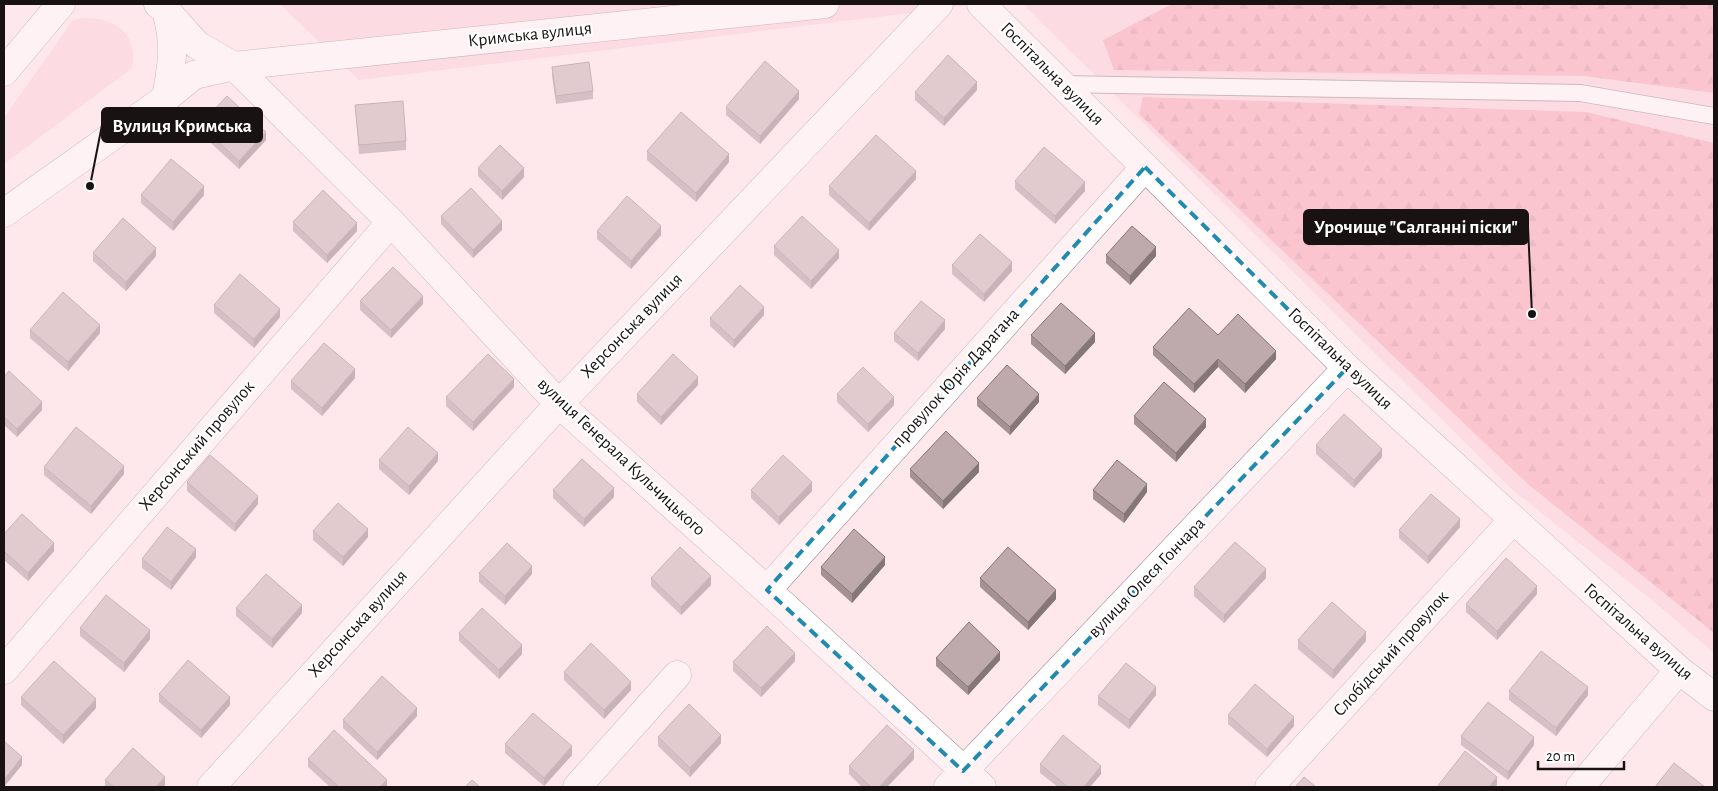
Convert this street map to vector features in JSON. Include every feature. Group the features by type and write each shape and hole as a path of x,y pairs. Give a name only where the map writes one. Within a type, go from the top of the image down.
{"street":[{"path":"4,72 61,4"},
{"name":"Кримська вулиця","path":"4,214 166,98 194,75 234,66 825,4"},
{"name":"Херсонська вулиця","path":"211,787 558,404 939,4"},
{"name":"Госпітальна вулиця","path":"981,4 1347,368 1679,670 1714,697"},
{"path":"161,5 197,45 234,66"},
{"path":"161,5 172,37 172,58 166,98"},
{"name":"вулиця Генерала Кульчицького","path":"234,66 391,222 558,404 767,590 964,782"},
{"name":"провулок Юрія Дарагана","path":"767,590 1145,167"},
{"name":"Херсонський провулок","path":"4,670 391,222"},
{"name":"вулиця Олеся Гончара","path":"964,782 1347,368"},
{"name":"Слобідський провулок","path":"1269,787 1513,520"},
{"path":"1580,787 1679,670"},
{"path":"577,787 677,675"}],"lane":[{"path":"1062,84 1580,93 1714,116"}],"highlighted area":[{"path":"1145,167 1347,368 963,771 767,590"}],"shaded area":[{"path":"280,4 976,4 359,80"},
{"path":"1023,4 1172,4 1103,40 1583,76 1714,93 1714,143 1587,112 1143,97 1530,486 1714,633 1714,653 1653,601 1515,492"},
{"path":"81,18 103,20 121,29 131,45 133,55 132,68 4,164 4,118 72,21"}],"green space":[{"path":"1172,4 1714,4 1714,93 1583,76 1114,70 1103,40"},
{"path":"1143,97 1587,112 1714,143 1714,633 1530,486 1139,114"}],"building":[{"path":"948,55 977,82 944,118 915,92"},
{"path":"765,61 799,91 760,136 726,107"},
{"path":"589,62 593,91 556,96 552,67"},
{"path":"227,96 266,132 239,161 200,125"},
{"path":"403,101 406,141 359,145 355,105"},
{"path":"681,112 729,154 696,193 647,151"},
{"path":"876,135 916,171 869,223 829,186"},
{"path":"500,145 524,168 502,191 478,168"},
{"path":"1044,147 1085,182 1055,216 1015,181"},
{"path":"171,159 204,186 173,222 141,195"},
{"path":"471,188 502,221 473,250 441,216"},
{"path":"323,190 357,223 327,255 293,222"},
{"path":"627,196 661,226 631,261 597,231"},
{"path":"802,216 839,250 811,281 774,246"},
{"path":"123,218 156,248 126,282 93,253"},
{"path":"1132,226 1156,247 1130,276 1106,255"},
{"path":"980,234 1012,262 984,294 952,265"},
{"path":"393,267 423,296 391,330 360,301"},
{"path":"240,274 280,309 254,339 214,305"},
{"path":"740,285 764,307 734,340 710,318"},
{"path":"63,292 100,325 68,362 30,330"},
{"path":"921,301 945,320 918,353 894,333"},
{"path":"1061,303 1095,333 1065,366 1031,335"},
{"path":"1189,308 1218,335 1238,314 1276,351 1245,384 1218,359 1194,384 1153,347"},
{"path":"324,343 355,369 322,408 291,381"},
{"path":"488,354 514,379 473,422 446,397"},
{"path":"673,354 698,377 661,417 637,394"},
{"path":"1007,365 1039,394 1010,427 977,398"},
{"path":"863,367 894,397 868,424 837,394"},
{"path":"9,371 42,402 17,429 4,417 4,377"},
{"path":"1164,382 1206,419 1176,453 1134,416"},
{"path":"1344,414 1382,449 1354,480 1316,445"},
{"path":"76,427 124,466 91,506 44,467"},
{"path":"408,427 438,453 409,486 379,460"},
{"path":"946,431 979,463 943,501 910,469"},
{"path":"210,455 258,496 235,524 187,482"},
{"path":"783,455 812,482 779,517 751,490"},
{"path":"582,459 614,488 584,519 553,490"},
{"path":"1117,460 1147,484 1124,514 1093,490"},
{"path":"1431,494 1460,519 1428,556 1399,530"},
{"path":"338,503 368,529 343,557 313,531"},
{"path":"22,514 54,543 28,573 4,551 4,534"},
{"path":"167,527 196,549 171,582 142,559"},
{"path":"854,529 885,557 852,594 821,567"},
{"path":"1235,542 1266,569 1224,615 1194,587"},
{"path":"507,543 532,566 505,596 479,573"},
{"path":"680,547 711,576 681,607 651,578"},
{"path":"1008,547 1056,590 1028,622 980,578"},
{"path":"1506,558 1537,586 1497,631 1466,604"},
{"path":"266,574 302,605 272,639 236,608"},
{"path":"106,595 150,630 124,663 80,628"},
{"path":"1332,602 1366,632 1333,670 1298,640"},
{"path":"482,608 522,645 499,670 459,633"},
{"path":"969,622 1000,652 968,687 936,658"},
{"path":"767,626 795,653 761,688 733,662"},
{"path":"591,643 631,682 604,710 564,672"},
{"path":"1541,651 1588,687 1556,728 1509,691"},
{"path":"188,660 230,697 201,730 159,694"},
{"path":"54,661 96,699 63,735 21,697"},
{"path":"1126,663 1156,687 1129,720 1098,696"},
{"path":"382,676 417,708 377,752 343,720"},
{"path":"1255,684 1294,717 1267,749 1228,715"},
{"path":"1488,702 1534,737 1508,772 1461,736"},
{"path":"689,704 721,735 690,768 658,737"},
{"path":"533,713 572,746 544,778 505,744"},
{"path":"887,725 914,750 879,787 871,787 849,766"},
{"path":"334,730 387,780 380,787 339,787 308,759"},
{"path":"1063,735 1101,766 1084,787 1068,787 1040,764"},
{"path":"4,741 22,757 4,780"},
{"path":"133,748 165,777 156,787 114,787 105,780"},
{"path":"1465,751 1497,777 1489,787 1437,787"},
{"path":"1674,763 1705,787 1655,787"},
{"path":"1304,777 1316,787 1295,787"},
{"path":"472,780 480,787 465,787"}],"place":[{"name":"Вулиця Кримська","path":"90,186"},
{"name":"Урочище \"Салганні піски\"","path":"1532,314"}]}
